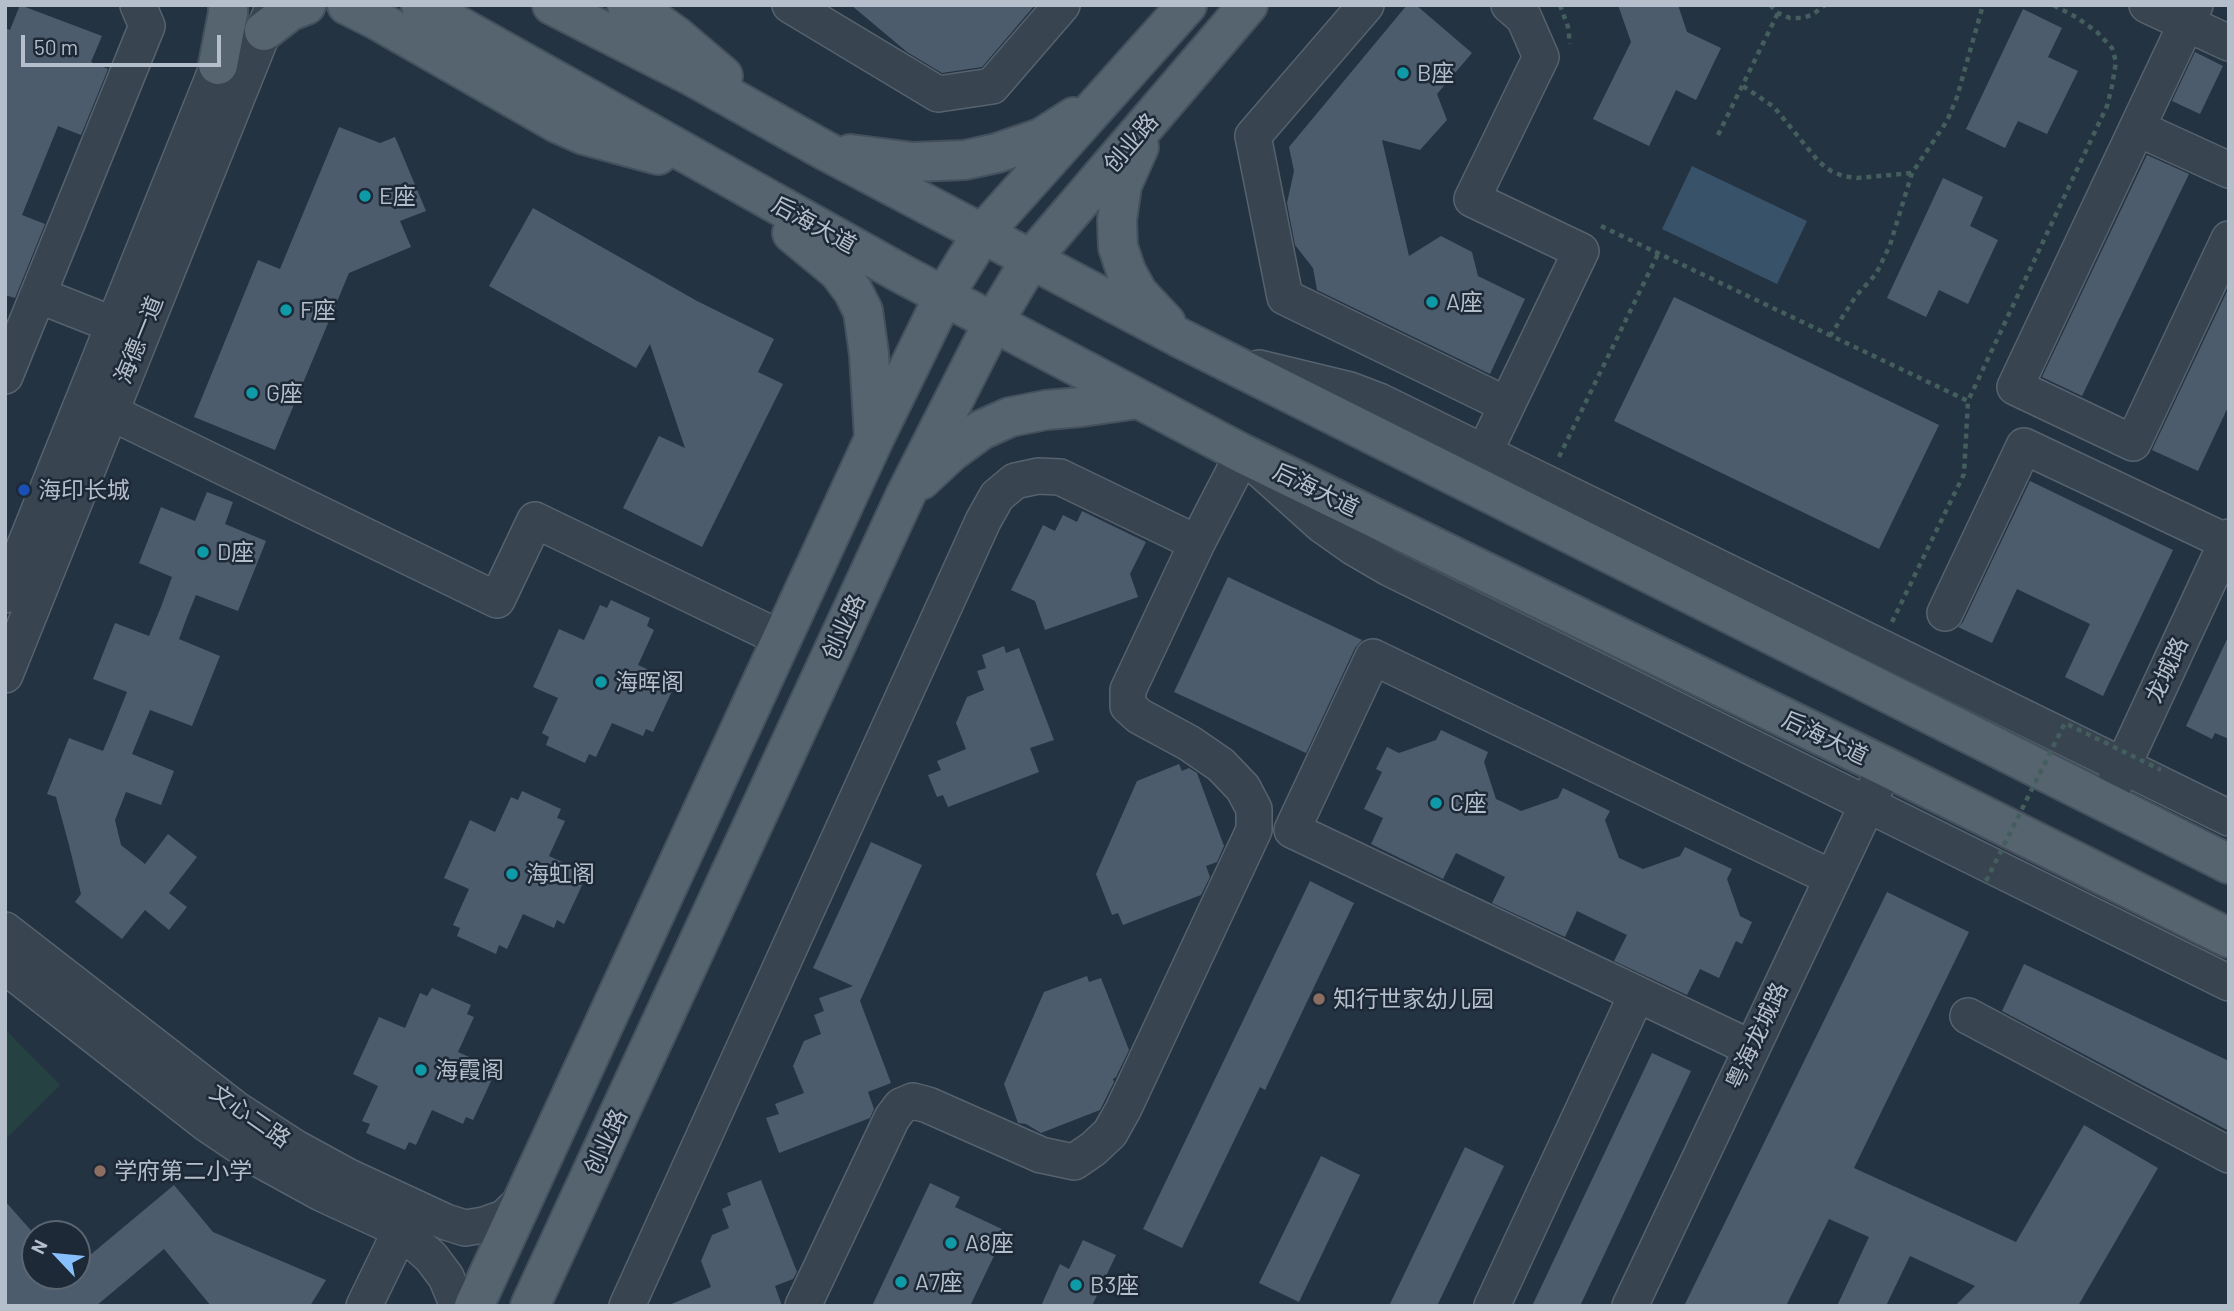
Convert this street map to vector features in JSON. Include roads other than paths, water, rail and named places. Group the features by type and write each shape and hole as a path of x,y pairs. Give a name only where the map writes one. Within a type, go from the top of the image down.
{"main road":[{"path":"218,65 228,5"},
{"path":"260,14 290,11 306,5"},
{"path":"347,5 557,123 584,135 714,169 838,271 863,311 869,354 874,439"},
{"path":"389,5 466,30"},
{"name":"后海大道","path":"421,5 993,323 1243,454 2229,937"},
{"path":"552,5 690,75 824,150 1182,340 2229,864"},
{"path":"627,5 651,18 695,51 774,122"},
{"path":"474,1306 874,439 944,296 982,234 1187,5"},
{"name":"创业路","path":"530,1306 906,494 993,323 1031,259 1248,5"},
{"path":"824,150 912,162 965,160 997,153 1041,138 1108,94"},
{"path":"1149,123 1122,185 1117,220 1118,247 1126,271 1138,293 1182,340"},
{"path":"906,494 951,452 981,430 1010,417 1138,399"}],"street":[{"path":"5,376 147,26 138,5"},
{"path":"790,5 938,94 992,86 1062,5"},
{"path":"1367,5 1253,136 1285,297 1507,405"},
{"path":"1484,453 1581,251 1472,199 1541,57 1524,18 1509,5"},
{"path":"2147,5 2191,14 2229,43"},
{"name":"海德一道","path":"5,595 218,65 260,14"},
{"name":"海德一道","path":"5,675 110,412 260,14"},
{"path":"2191,14 2015,387 2133,443 2229,239"},
{"path":"2137,128 2229,170"},
{"path":"38,295 114,325"},
{"path":"1225,360 1350,390 1379,401 2229,818"},
{"path":"110,412 497,600 536,520 782,639"},
{"path":"1945,612 2024,446 2228,540"},
{"path":"803,1306 892,1118 901,1106 913,1101 928,1105 1041,1155 1074,1162 1110,1133 1124,1110 1254,830 1254,809 1243,788 1221,765 1189,743 1139,716 1128,706 1128,690 1197,543 1243,454 1322,524 1377,561 2229,983"},
{"path":"627,1306 971,546 997,496 1016,481 1038,475 1060,477 1197,543"},
{"name":"龙城路","path":"2106,802 2228,540"},
{"path":"1751,1048 1292,830 1374,657 1832,878"},
{"name":"粤海龙城路","path":"1630,1306 1886,767"},
{"name":"文心二路","path":"5,930 237,1111 326,1164 446,1222 465,1228 503,1218 522,1201"},
{"name":"文心二路","path":"5,966 207,1124 259,1159 400,1231 431,1257 446,1277 458,1306"},
{"path":"1492,1306 1637,994"},
{"path":"1968,1016 2229,1155"},
{"path":"364,1306 400,1231"}],"water":[{"path":"1692,166 1807,221 1777,284 1662,229"}],"place":[{"name":"B座","path":"1403,73"},
{"name":"E座","path":"365,196"},
{"name":"A座","path":"1432,302"},
{"name":"F座","path":"286,310"},
{"name":"G座","path":"252,393"},
{"name":"海印长城","path":"24,490"},
{"name":"D座","path":"203,552"},
{"name":"海晖阁","path":"601,682"},
{"name":"C座","path":"1436,803"},
{"name":"海虹阁","path":"512,874"},
{"name":"知行世家幼儿园","path":"1319,999"},
{"name":"海霞阁","path":"421,1070"},
{"name":"学府第二小学","path":"100,1171"},
{"name":"A8座","path":"951,1243"},
{"name":"A7座","path":"901,1282"},
{"name":"B3座","path":"1076,1285"}]}
